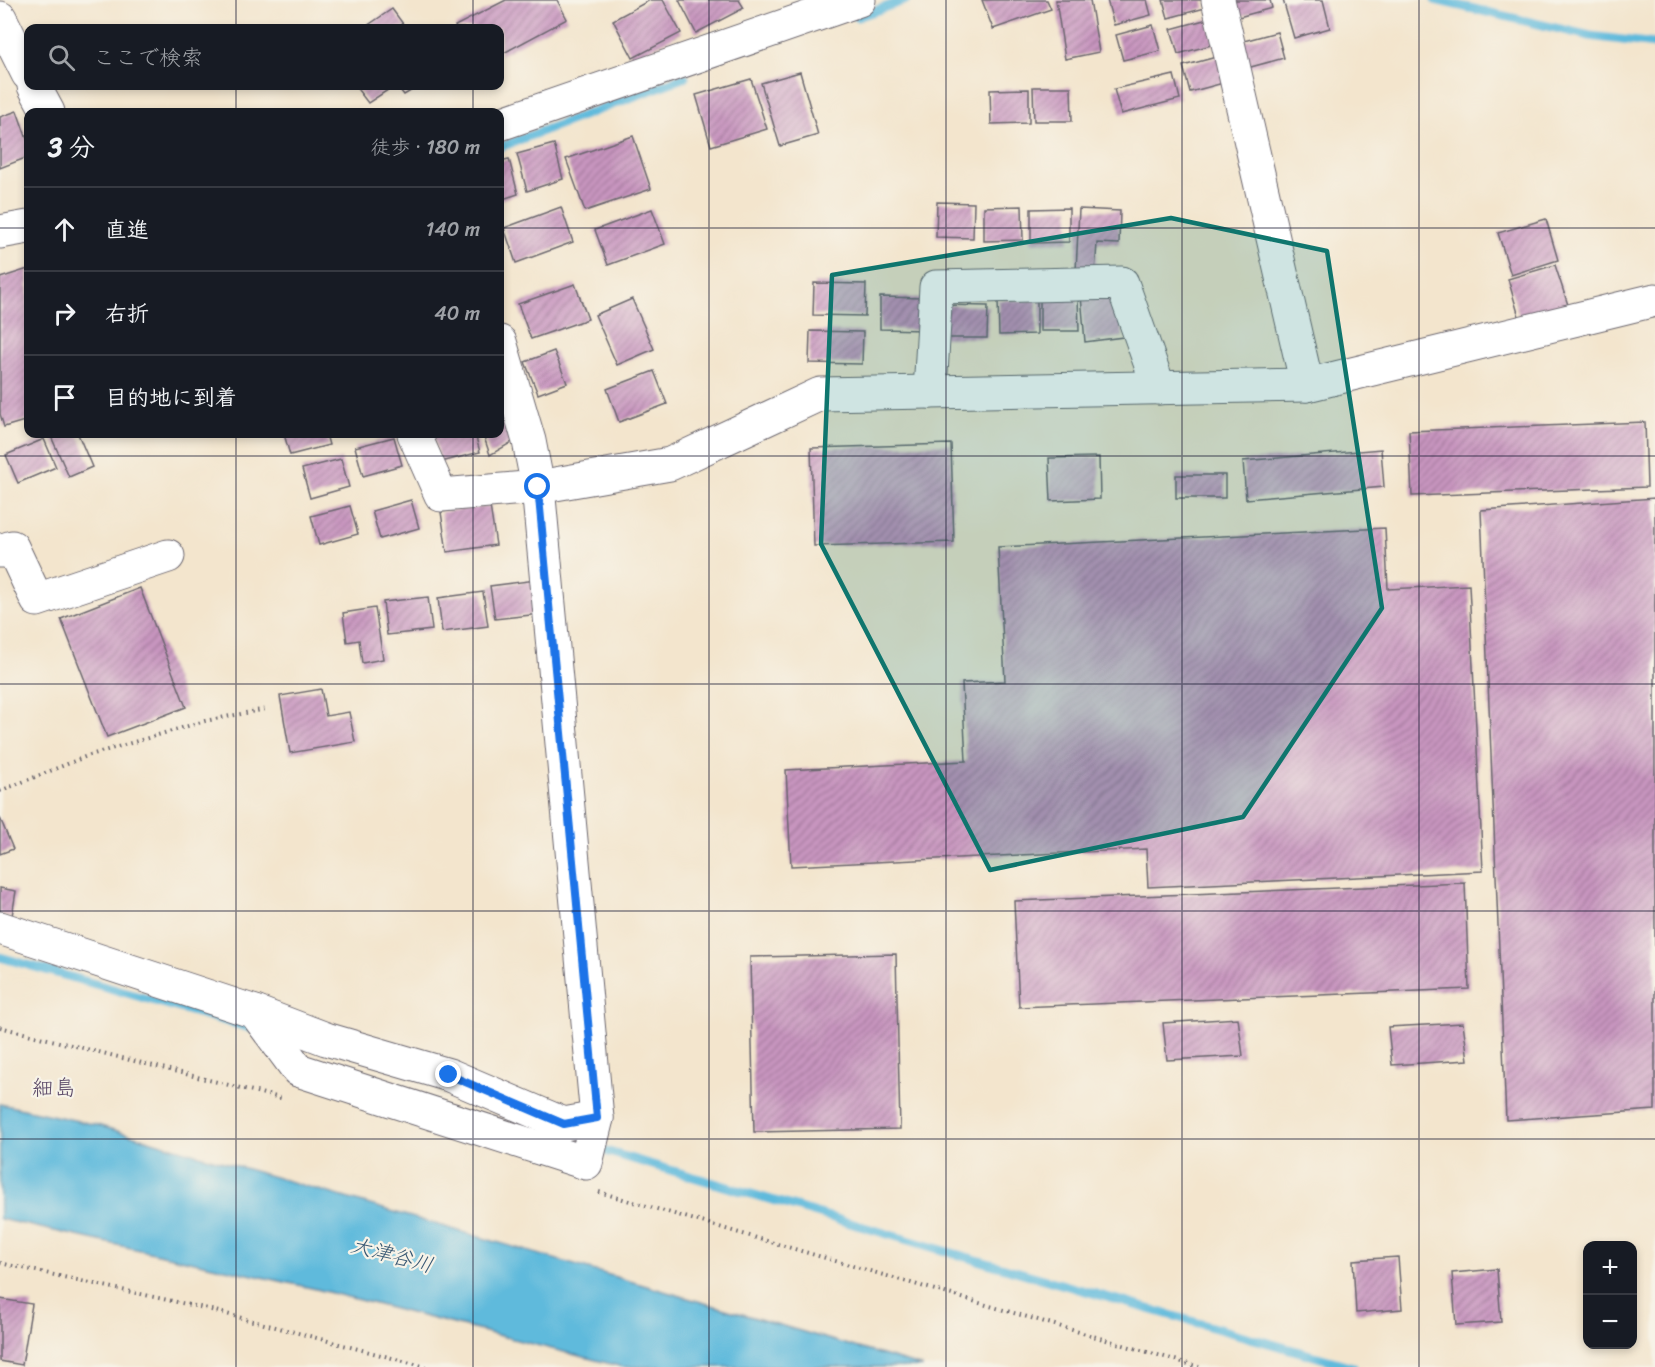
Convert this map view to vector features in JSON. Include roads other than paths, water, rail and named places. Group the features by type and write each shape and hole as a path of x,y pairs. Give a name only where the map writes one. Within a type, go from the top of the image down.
{"street":[{"path":"0,2 7,0"},
{"path":"504,123 859,0"},
{"path":"1218,0 1307,385"},
{"path":"0,18 24,66"},
{"path":"36,90 46,108"},
{"path":"0,232 24,228"},
{"path":"930,392 936,287 1122,283 1159,388"},
{"path":"416,438 441,495 538,487 670,464 820,394 1307,385 1655,300"},
{"path":"0,928 255,1012 298,1070 586,1163 597,1118 538,487 529,441 504,356"},
{"path":"0,551 12,548 37,600 168,556"}],"water":[{"name":"大津谷川","path":"0,1104 97,1125 923,1367 623,1367 316,1289 0,1219"}],"waterway":[{"path":"857,17 906,0"},
{"path":"1435,0 1590,36 1655,44"},
{"path":"504,145 685,77"},
{"path":"0,957 257,1030"},
{"path":"595,1148 1353,1367"}],"district":[{"name":"細島","path":"54,1087"}]}
